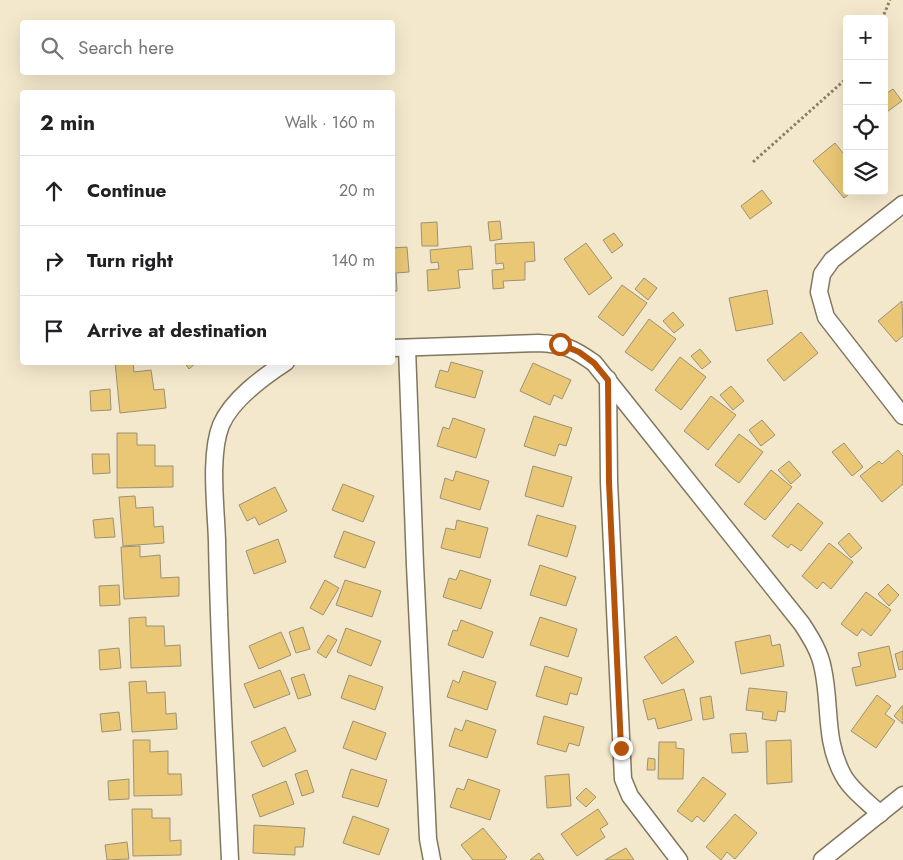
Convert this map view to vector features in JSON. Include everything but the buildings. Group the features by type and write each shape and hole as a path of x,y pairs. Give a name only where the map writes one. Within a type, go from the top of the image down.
{"street":[{"path":"903,204 832,260 822,274 819,292 826,317 903,416"},
{"path":"432,860 428,838 400,348 538,343 560,344 579,352 594,363 802,624 819,655 824,670 829,734 835,757 844,776 880,814"},
{"path":"230,860 215,452 221,425 228,411 244,395 282,365"},
{"path":"608,380 609,482 623,779 630,796 679,860"},
{"path":"822,860 903,795"}],"path":[{"path":"884,15 890,0"},
{"path":"752,162 843,82"}],"route":[{"path":"560,344 579,352 594,363 608,380 609,482 621,748"}]}
